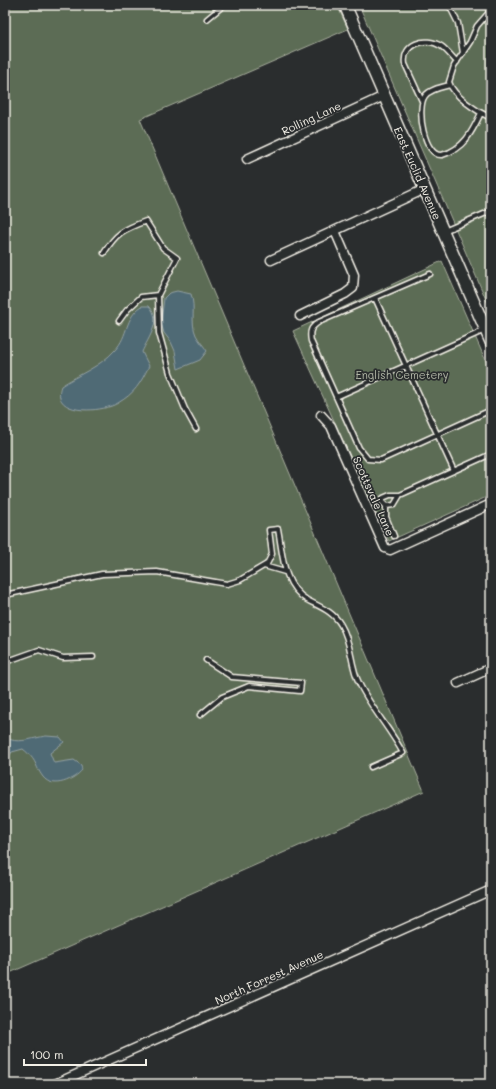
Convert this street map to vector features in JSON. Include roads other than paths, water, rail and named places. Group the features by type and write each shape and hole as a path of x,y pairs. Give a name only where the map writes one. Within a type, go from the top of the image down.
{"main road":[{"name":"East Euclid Avenue","path":"345,5 491,341"}],"street":[{"name":"Rolling Lane","path":"247,159 384,96"},
{"path":"271,260 425,189"},
{"path":"300,316 345,294 353,288 354,275 335,230"},
{"name":"Scottsvale Lane","path":"321,415 331,426 385,548 390,550 491,504"},
{"path":"458,683 491,668"},
{"name":"North Forrest Avenue","path":"55,1084 491,890"}],"lane":[{"path":"207,19 224,5"},
{"path":"449,5 458,23 463,54"},
{"path":"491,10 477,26 463,54 457,62 451,73 450,85 468,104 491,118"},
{"path":"422,101 405,64 404,58 408,49 417,43 428,42 441,46 457,62"},
{"path":"450,85 428,93 422,101 421,110 424,133 430,148 439,156 452,151 468,139 481,113"},
{"path":"443,232 491,211"},
{"path":"104,253 112,239 124,229 146,220 163,248 177,258 158,295 159,333 170,373 196,429"},
{"path":"430,274 314,325 310,331 311,341 336,398 362,453 372,460 381,460 491,410"},
{"path":"119,321 127,310 141,297 158,295"},
{"path":"375,298 454,471"},
{"path":"336,398 486,330"},
{"path":"394,536 386,517 386,506 382,502 382,498 386,496 400,495 491,454"},
{"path":"386,506 394,505 400,495"},
{"path":"5,595 102,574 157,572 227,584 240,580 267,564 272,554 269,530 278,529 285,572 297,590 306,599 332,614 341,624 347,637 358,683 403,753 371,767"},
{"path":"264,566 285,572"},
{"path":"5,662 39,650 63,658 93,657"},
{"path":"200,715 222,697 249,686 300,691 301,683 232,677 206,660"}],"water":[{"path":"177,291 191,294 194,330 207,351 200,360 178,369 175,351 171,342 164,333 161,323 164,298 169,293"},
{"path":"142,306 149,306 153,311 155,323 151,335 142,352 149,366 136,388 129,396 118,403 101,409 79,410 63,403 60,396 61,386 96,366 109,356 123,338 132,316"},
{"path":"46,736 60,737 64,742 50,753 54,763 74,760 81,765 82,770 69,780 58,783 47,781 40,773 31,757 23,749 12,752 5,761 5,737 20,741"}],"park label":[{"name":"English Cemetery","path":"402,374"}]}
